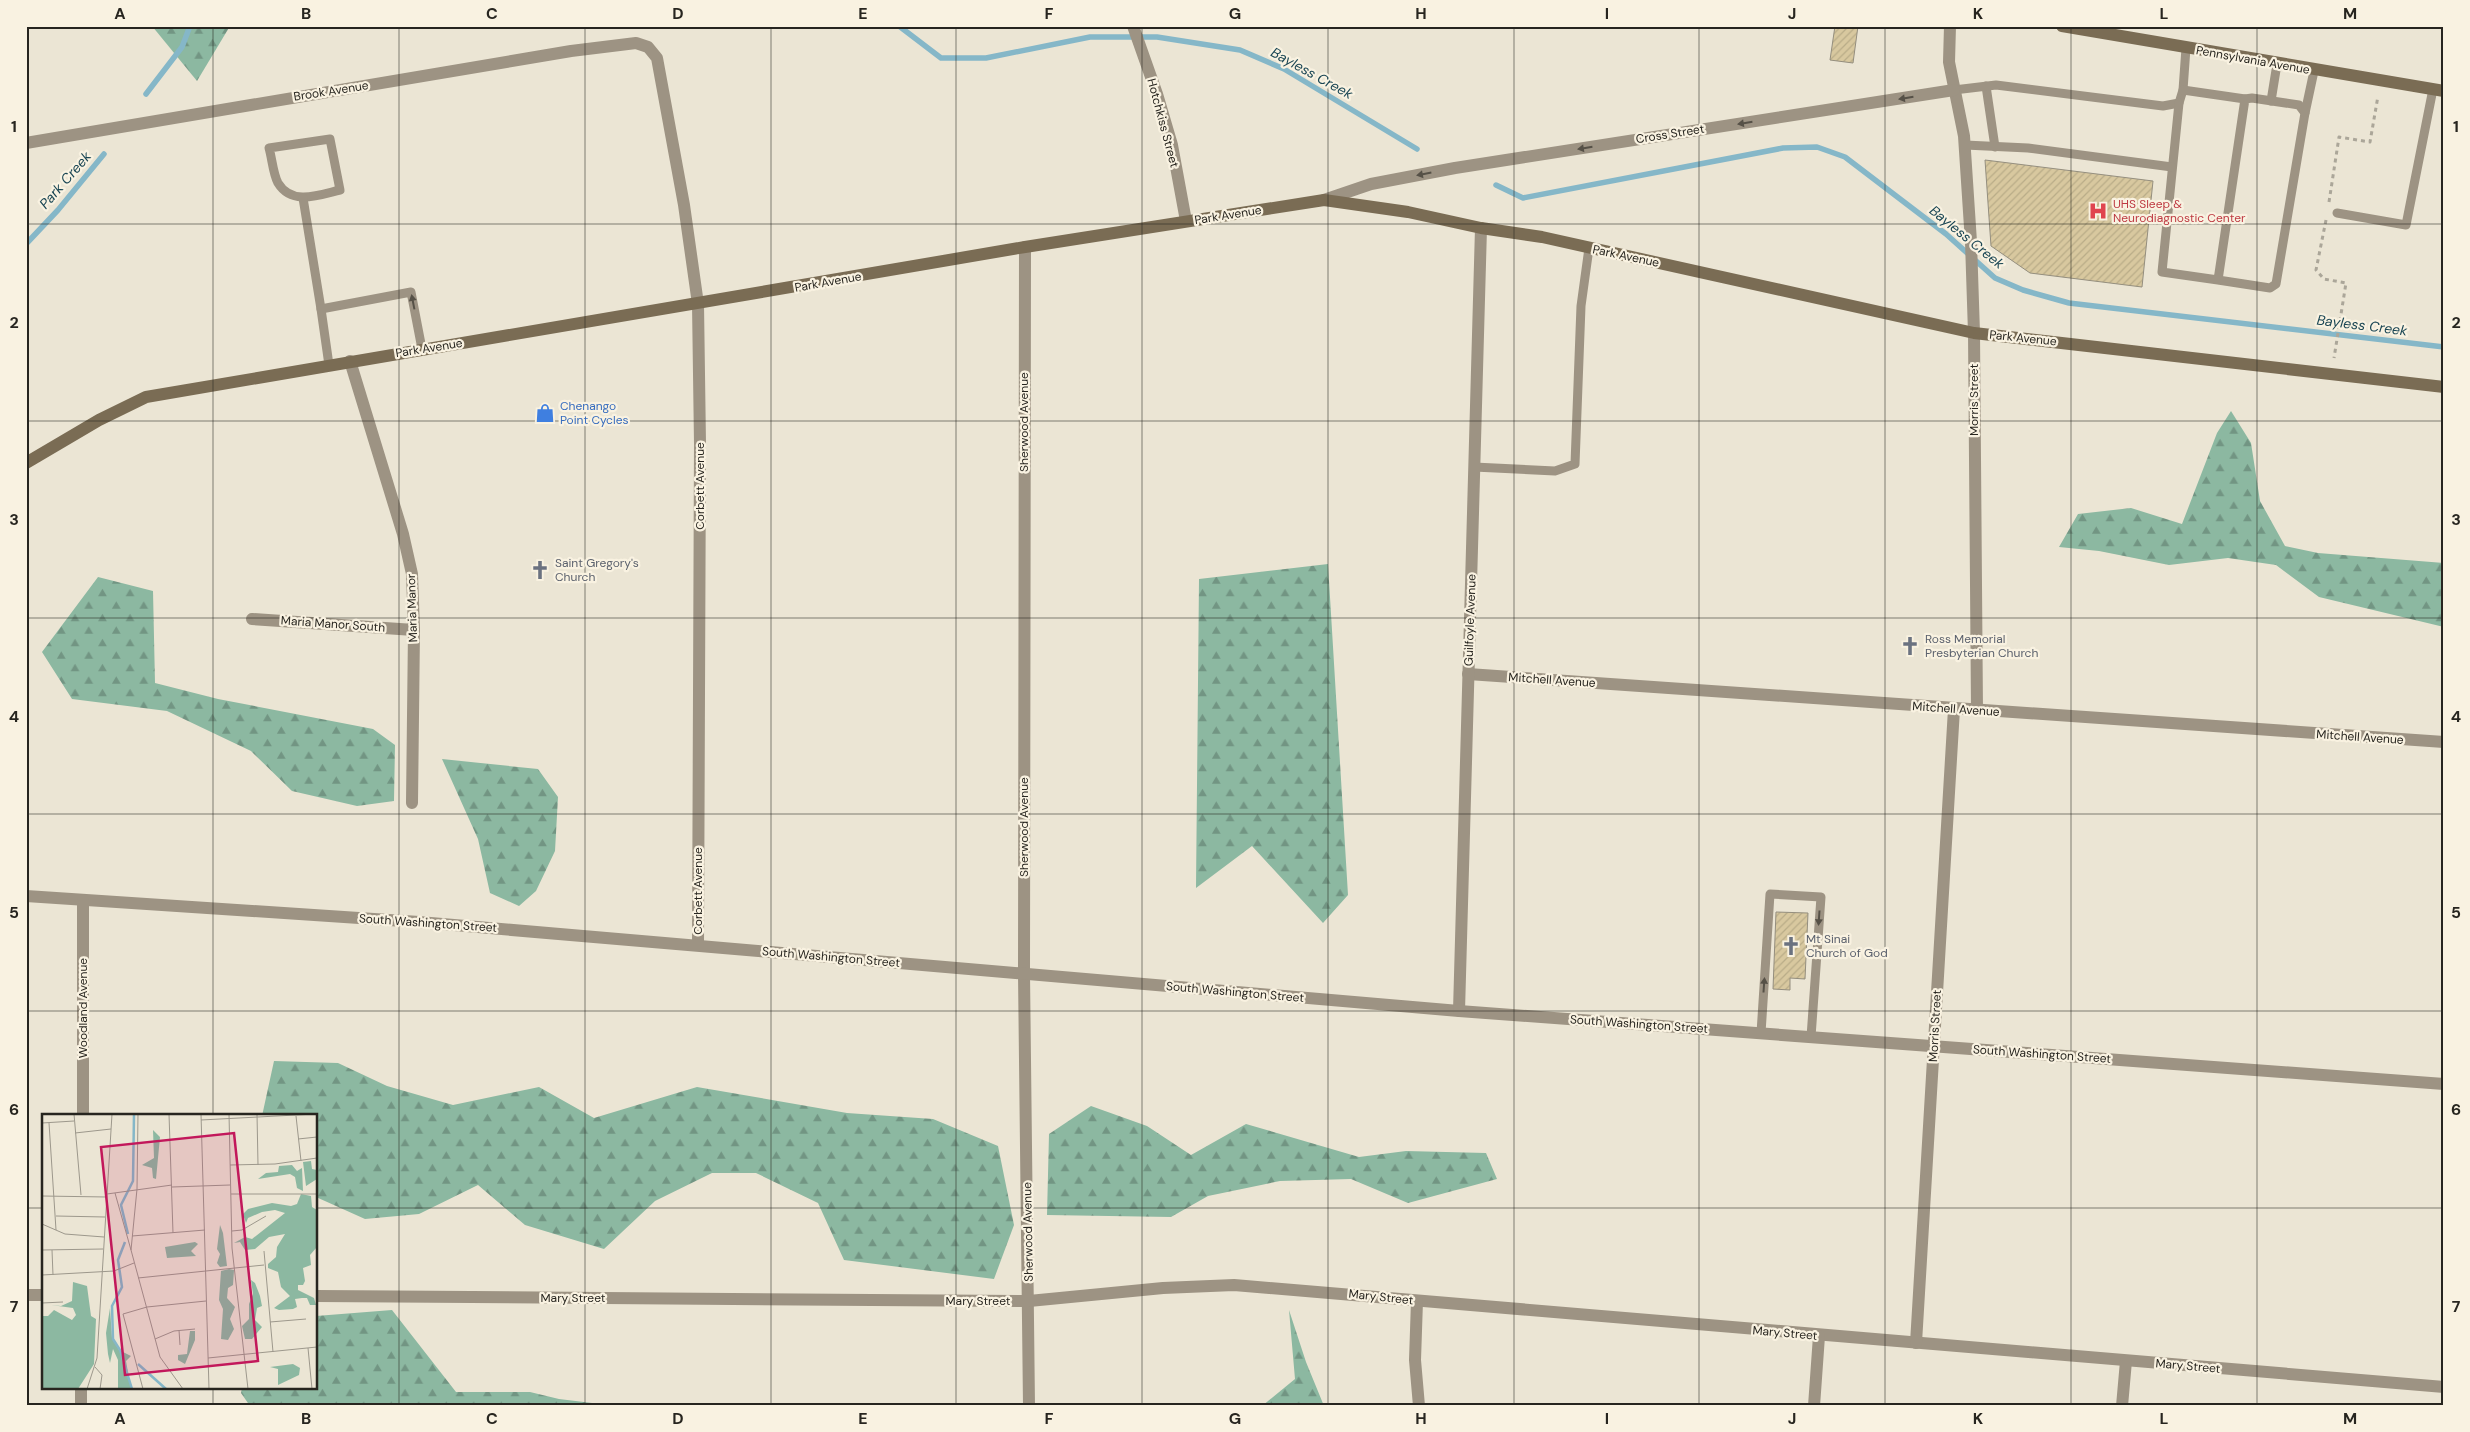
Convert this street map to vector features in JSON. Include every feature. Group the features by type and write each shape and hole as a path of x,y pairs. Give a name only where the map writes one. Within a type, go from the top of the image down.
{"street":[{"name":"Hotchkiss Street","path":"1133,26 1172,145 1186,221"},
{"path":"1950,26 1949,62 1954,90"},
{"name":"Pennsylvania Avenue","path":"2062,26 2314,71 2438,90"},
{"name":"Brook Avenue","path":"26,142 542,56 636,43"},
{"name":"Corbett Avenue","path":"636,43 648,47 657,58 684,205 698,304 700,444 698,945"},
{"name":"Morris Street","path":"1954,90 1965,145 1973,281 1977,710"},
{"name":"Cross Street","path":"1324,200 1372,184 1454,168 1954,90"},
{"name":"Park Avenue","path":"26,463 99,420 146,397 1025,247 1324,200 1408,212 1589,248 1974,333 2444,387"},
{"name":"Guilfoyle Avenue","path":"1459,1011 1481,228"},
{"name":"Sherwood Avenue","path":"1025,247 1024,974 1029,1406"},
{"name":"Maria Manor","path":"350,361 403,534 412,574 414,630 412,803"},
{"name":"Maria Manor South","path":"252,619 414,630"},
{"name":"Mitchell Avenue","path":"1468,674 2444,742"},
{"name":"Morris Street","path":"1916,1344 1954,709"},
{"name":"South Washington Street","path":"26,896 419,922 1459,1011 2444,1084"},
{"name":"Woodland Avenue","path":"83,1114 84,900"},
{"name":"Mary Street","path":"318,1296 1029,1301 1163,1288 1234,1285 1819,1336 2444,1387"},
{"path":"26,1295 42,1295"},
{"path":"1417,1301 1415,1360 1419,1406"},
{"path":"1814,1406 1819,1336"},
{"path":"2122,1406 2126,1361"},
{"path":"81,1390 81,1406"}],"lane":[{"path":"2186,48 2162,272 2270,288 2276,284 2314,71"},
{"path":"2271,101 2277,64"},
{"path":"1954,90 1996,85 2163,106 2179,104"},
{"path":"1986,86 1996,146"},
{"path":"2183,90 2299,105 2305,113"},
{"path":"2332,212 2406,226 2438,90"},
{"path":"2218,280 2245,99"},
{"path":"330,139 340,190 303,198 290,195 278,182 270,148 330,139"},
{"path":"1965,145 2028,148 2172,167"},
{"path":"303,198 329,365"},
{"path":"1474,467 1555,471 1575,464 1580,315 1589,248"},
{"path":"321,309 412,292 422,350"},
{"path":"1761,1033 1770,894 1821,897 1811,1037"}],"path":[{"path":"2329,205 2339,137 2370,142 2381,81"},
{"path":"2332,212 2316,270 2324,279 2346,283 2336,347"}],"green space":[{"path":"152,26 230,26 197,81"},
{"path":"2231,411 2251,443 2260,501 2285,546 2318,553 2444,563 2444,627 2319,597 2276,565 2228,558 2169,565 2099,551 2059,547 2078,514 2131,508 2182,524 2217,433"},
{"path":"1328,564 1348,895 1323,923 1252,846 1196,888 1199,579"},
{"path":"98,577 153,591 155,683 218,699 373,729 395,745 394,801 357,806 292,791 251,751 167,711 72,699 42,652"},
{"path":"442,759 538,769 558,797 555,851 536,891 519,906 490,893 478,839"},
{"path":"274,1061 338,1063 387,1086 453,1105 539,1087 594,1118 697,1087 847,1113 933,1119 998,1146 1014,1225 994,1279 844,1260 818,1203 756,1173 712,1173 655,1201 604,1249 525,1225 478,1185 419,1214 365,1219 318,1198 318,1114 262,1114"},
{"path":"1091,1106 1147,1126 1191,1155 1246,1124 1359,1157 1406,1151 1486,1153 1497,1179 1408,1203 1351,1179 1280,1181 1208,1196 1171,1217 1047,1215 1049,1134"},
{"path":"392,1310 456,1392 530,1392 559,1399 617,1406 250,1406 241,1393 242,1390 318,1390 318,1316"},
{"path":"1289,1310 1306,1362 1324,1406 1262,1406 1295,1379"}],"building":[{"path":"1835,26 1858,26 1853,63 1830,60"},
{"path":"1985,160 2153,181 2142,287 2030,273 1991,246"},
{"name":"Mt Sinai Church of God","path":"1776,912 1808,913 1805,979 1790,978 1790,990 1773,989"}],"waterway":[{"name":"Park Creek","path":"146,94 182,47 190,26"},
{"name":"Bayless Creek","path":"899,26 941,58 986,58 1090,37 1157,37 1240,50 1284,69 1417,149"},
{"name":"Bayless Creek","path":"1496,185 1523,198 1783,148 1817,147 1845,157 1946,234 1995,278 2023,290 2069,303 2444,347"},
{"name":"Park Creek","path":"26,244 58,210 104,154"}],"place":[{"name":"UHS Sleep & Neurodiagnostic Center","path":"2098,211"},
{"name":"Chenango Point Cycles","path":"545,413"},
{"name":"Saint Gregory's Church","path":"540,570"},
{"name":"Ross Memorial Presbyterian Church","path":"1910,646"},
{"name":"Mt Sinai Church of God","path":"1791,946"}]}
